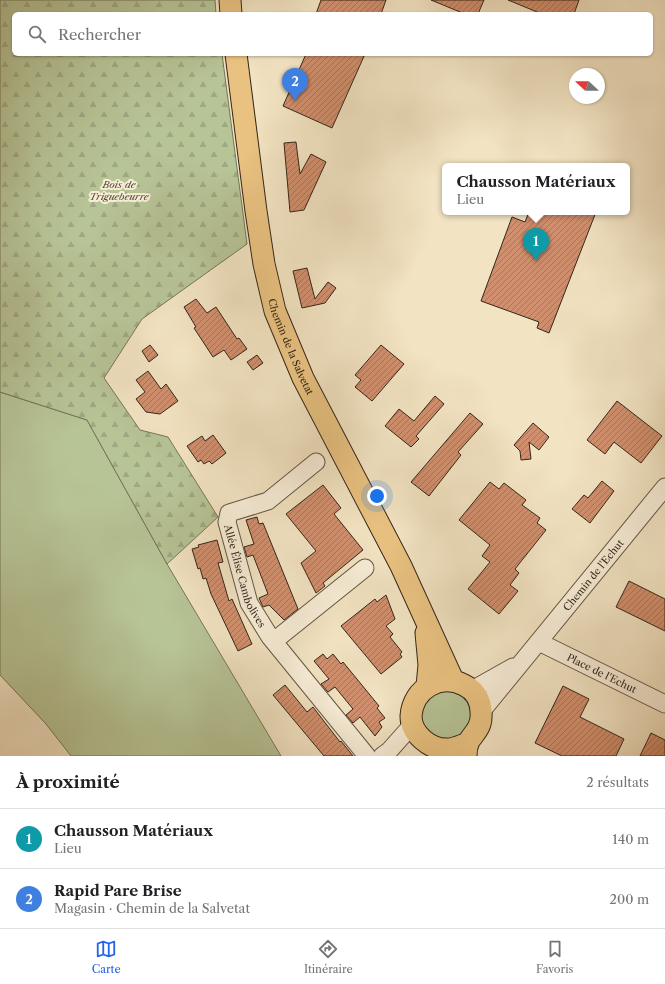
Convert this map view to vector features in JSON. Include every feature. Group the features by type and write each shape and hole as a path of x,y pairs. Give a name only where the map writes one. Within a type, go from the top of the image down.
{"main road":[{"path":"230,0 231,12"},
{"name":"Chemin de la Salvetat","path":"236,56 264,264 275,311 303,378 401,566 453,680"},
{"name":"Chemin de la Salvetat","path":"424,614 429,665 427,686"},
{"path":"442,680 453,680 472,690 479,699 481,712 480,724 467,749 448,749 430,742 411,716 418,696 427,686 442,680"}],"street":[{"name":"Allée Élise Cambolives","path":"316,462 268,501 229,513 227,522 249,603 274,641 368,756"},
{"name":"Chemin de l'Echut","path":"481,712 520,662 539,642 665,487"},
{"path":"274,641 365,568"},
{"name":"Place de l'Echut","path":"539,642 665,704"},
{"name":"Chemin de l'Echut","path":"472,690 520,662"},
{"path":"386,754 430,742"}],"green space":[{"name":"Bois de Triguebeurre","path":"0,0 215,0 216,12 12,12 12,56 222,56 247,244 142,319 104,378 140,430 168,437 218,517 167,564 87,420 0,392"},
{"path":"0,392 87,420 167,564 281,756 71,756 46,724 0,675"},
{"path":"448,687 469,699 472,718 470,725 461,734 455,737 442,738 428,732 420,717 422,702"}],"building":[{"path":"321,0 386,0 382,12 317,12"},
{"path":"431,0 484,0 479,12 460,12"},
{"path":"508,0 579,0 575,12 537,12"},
{"path":"305,56 364,56 332,128 283,106"},
{"path":"296,142 300,174 311,154 326,162 304,210 290,212 284,143"},
{"path":"528,215 595,215 549,333 537,328 539,322 481,301 512,217 525,222"},
{"path":"307,268 315,299 328,282 336,288 325,303 302,308 293,271"},
{"path":"196,299 207,313 216,307 237,339 239,338 247,349 231,360 224,350 213,357 194,328 196,327 184,307"},
{"path":"150,345 158,355 149,362 142,351"},
{"path":"381,345 404,364 372,401 355,387 361,380 355,375"},
{"path":"257,355 263,363 253,370 247,362"},
{"path":"148,371 161,389 166,384 178,401 160,414 146,412 136,399 145,392 136,380"},
{"path":"435,396 444,404 416,436 419,439 411,447 385,426 399,409 414,421"},
{"path":"617,401 662,436 641,463 614,442 605,454 587,440"},
{"path":"470,413 483,424 458,452 461,455 429,496 411,482"},
{"path":"533,423 549,437 539,450 529,442 531,459 521,460 520,451 514,445"},
{"path":"213,435 226,453 212,464 209,461 204,464 201,460 198,462 187,446 202,436 205,441"},
{"path":"602,481 614,491 590,523 572,509 584,495 588,498"},
{"path":"490,482 499,489 504,483 526,500 522,505 540,518 537,523 546,530 515,569 519,573 510,585 518,591 499,614 468,589 490,562 482,556 490,545 459,520"},
{"path":"323,485 341,508 334,514 363,550 323,583 325,586 316,593 301,563 316,551 286,514"},
{"path":"257,517 259,524 263,523 298,609 284,620 269,605 263,607 259,598 268,594 253,555 247,557 244,547 254,544 246,520"},
{"path":"217,540 223,562 218,563 229,601 232,599 252,644 238,651 211,594 206,578 203,579 200,568 198,569 192,549 199,547 198,545"},
{"path":"629,581 665,599 665,631 616,607"},
{"path":"386,595 395,619 386,626 393,634 390,637 402,652 400,654 402,657 381,674 341,626 375,599 377,602"},
{"path":"323,654 327,659 333,654 341,664 343,662 379,706 377,708 385,718 379,722 382,727 375,736 360,717 353,723 346,715 353,709 335,687 328,692 321,684 329,679 314,661"},
{"path":"285,685 307,712 313,707 340,742 341,741 353,756 324,756 273,695"},
{"path":"563,686 589,699 580,717 624,739 616,756 562,756 535,743"},
{"path":"651,733 665,740 665,756 640,756"}],"place":[{"name":"Rapid Pare Brise","path":"295,101"},
{"name":"Chausson Matériaux","path":"536,261"}]}
